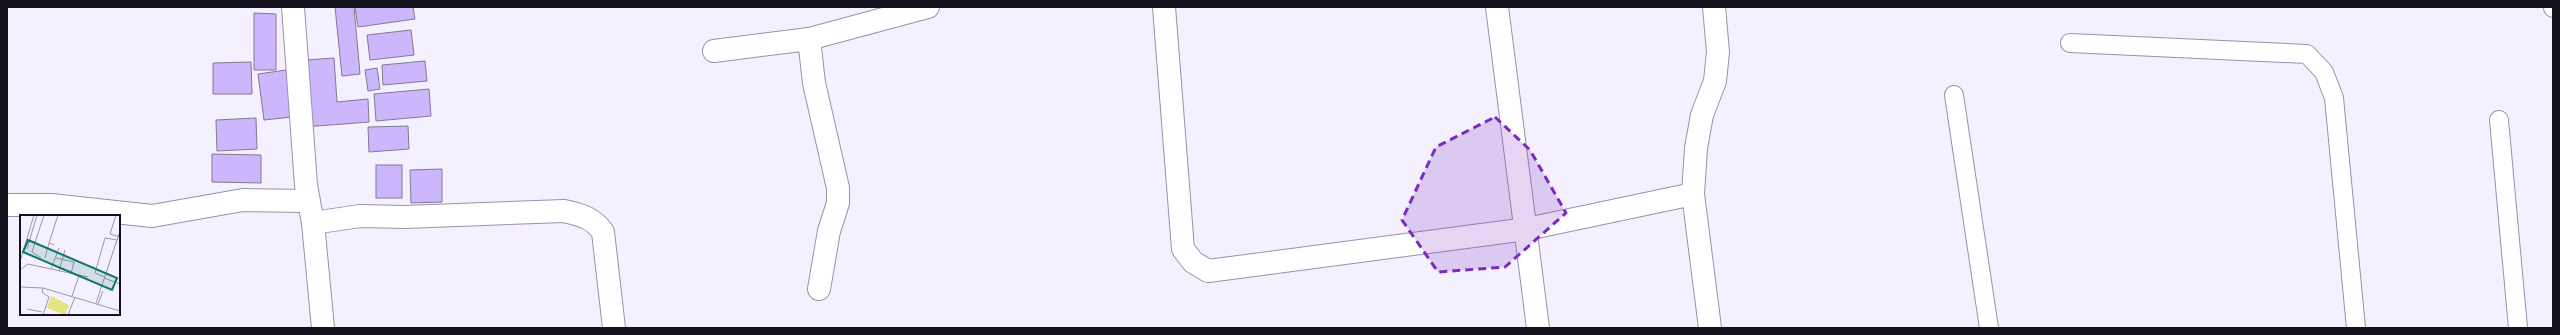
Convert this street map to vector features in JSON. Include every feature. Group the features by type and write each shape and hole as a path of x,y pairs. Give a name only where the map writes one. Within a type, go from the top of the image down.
{"street":[{"path":"293,7 308,201 313,223 323,328"},
{"path":"714,51 809,39 928,7"},
{"path":"1164,7 1183,249 1193,262 1208,271 1527,229 1693,194"},
{"path":"1497,7 1527,229 1538,328"},
{"path":"1710,328 1693,194 1696,148 1702,116 1715,81 1718,52 1714,7"},
{"path":"809,39 814,83 838,188 838,203 829,231 819,289"},
{"path":"7,205 51,205 152,216 243,200 308,201"},
{"path":"313,223 360,216 405,217 564,211 586,216 596,222 603,232 614,328"}],"lane":[{"path":"2070,43 2307,54 2324,72 2334,98 2356,328"},
{"path":"1954,94 1989,328"},
{"path":"2499,120 2518,328"}],"highlighted area":[{"path":"1495,117 1530,150 1566,213 1505,267 1438,272 1402,220 1436,147"}],"building":[{"path":"335,7 354,7 360,74 342,76"},
{"path":"355,7 413,7 415,19 358,27"},
{"path":"254,13 276,14 276,70 254,70"},
{"path":"411,30 414,55 370,60 367,35"},
{"path":"334,58 337,102 368,99 369,122 304,127 306,60"},
{"path":"425,61 427,81 383,85 382,65"},
{"path":"251,62 252,94 213,94 213,63"},
{"path":"377,68 380,89 368,91 365,70"},
{"path":"286,70 292,117 264,120 258,74"},
{"path":"429,89 431,116 376,121 374,94"},
{"path":"256,118 257,149 217,151 216,120"},
{"path":"408,126 409,149 369,152 368,127"},
{"path":"212,154 261,155 261,183 212,182"},
{"path":"376,165 402,165 402,198 376,198"},
{"path":"442,169 442,202 411,203 410,170"}]}
